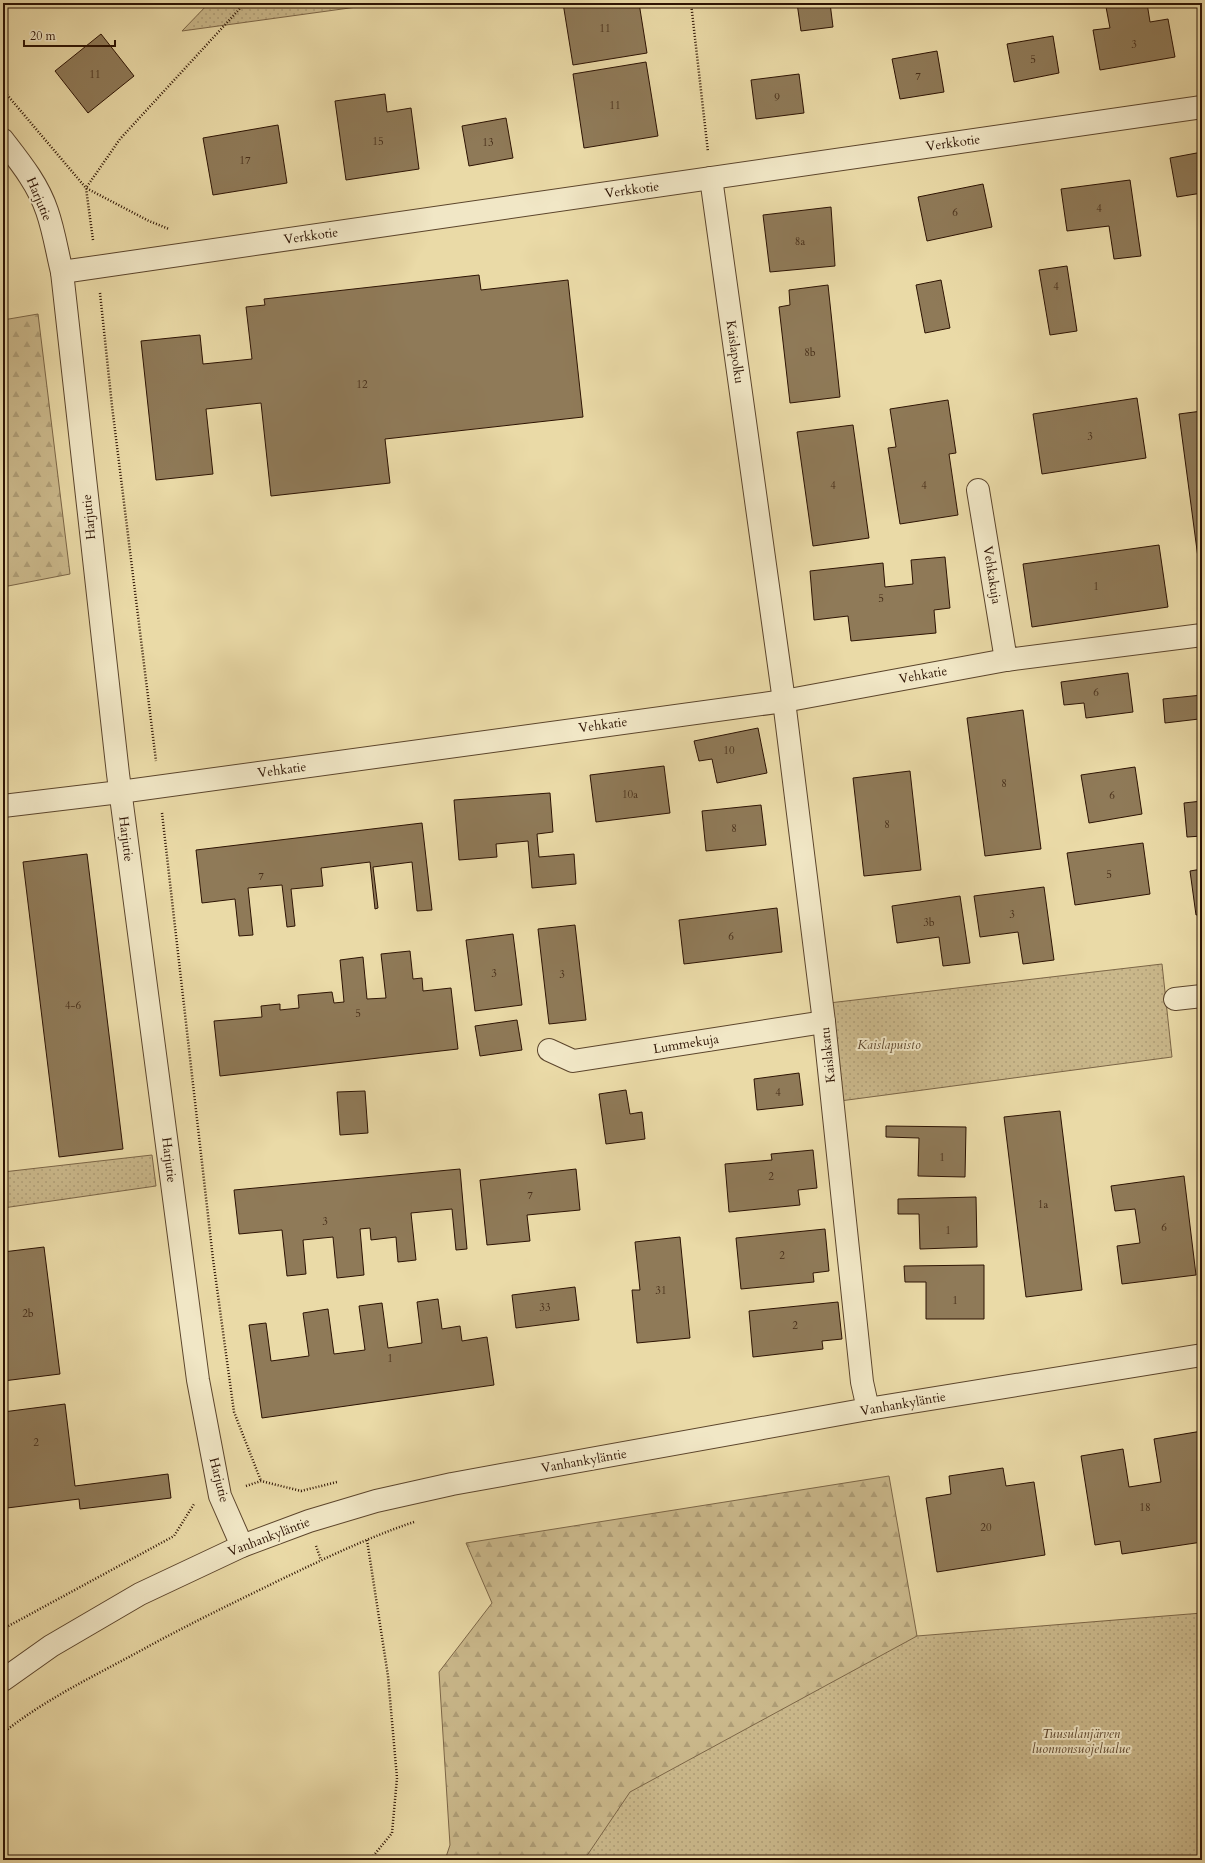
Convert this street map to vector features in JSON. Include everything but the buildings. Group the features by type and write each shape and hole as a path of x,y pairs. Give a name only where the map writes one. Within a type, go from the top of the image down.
{"street":[{"name":"Verkkotie","path":"62,272 1202,107"},
{"name":"Harjutie","path":"3,140 23,165 35,184 47,211 62,272 120,792 198,1380 220,1496 242,1546"},
{"name":"Kaislapolku","path":"711,178 784,701"},
{"name":"Vehkakuja","path":"978,490 1006,660"},
{"name":"Vehkatie","path":"3,806 120,792 784,701 1006,660 1202,634"},
{"name":"Kaislakatu","path":"784,701 824,1022 862,1382 868,1409"},
{"path":"1175,999 1202,996"},
{"name":"Lummekuja","path":"549,1050 573,1061 824,1022"},
{"name":"Vanhankyläntie","path":"3,1680 51,1646 140,1594 242,1546 309,1521 376,1501 452,1484 868,1409 1202,1354"}],"path":[{"path":"245,3 120,139 86,188 97,268 112,406 159,786 213,1259 234,1412 260,1481"},
{"path":"691,3 711,178"},
{"path":"3,90 86,188 149,221 170,229"},
{"path":"3,1733 30,1713 93,1676 198,1619 367,1540 419,1520"},
{"path":"367,1540 388,1676 397,1778 392,1833 370,1860"}],"green space":[{"path":"209,3 386,3 182,31"},
{"path":"38,314 70,574 3,587 3,320"},
{"name":"Kaislapuisto","path":"1162,964 1172,1057 840,1101 829,1003"},
{"path":"152,1155 156,1186 3,1208 3,1172"},
{"path":"889,1476 917,1636 1172,1860 445,1860 450,1845 439,1672 492,1603 466,1543"},
{"name":"Tuusulanjärven luonnonsuojelualue","path":"1202,1613 1202,1860 584,1860 630,1792 917,1636"}]}
